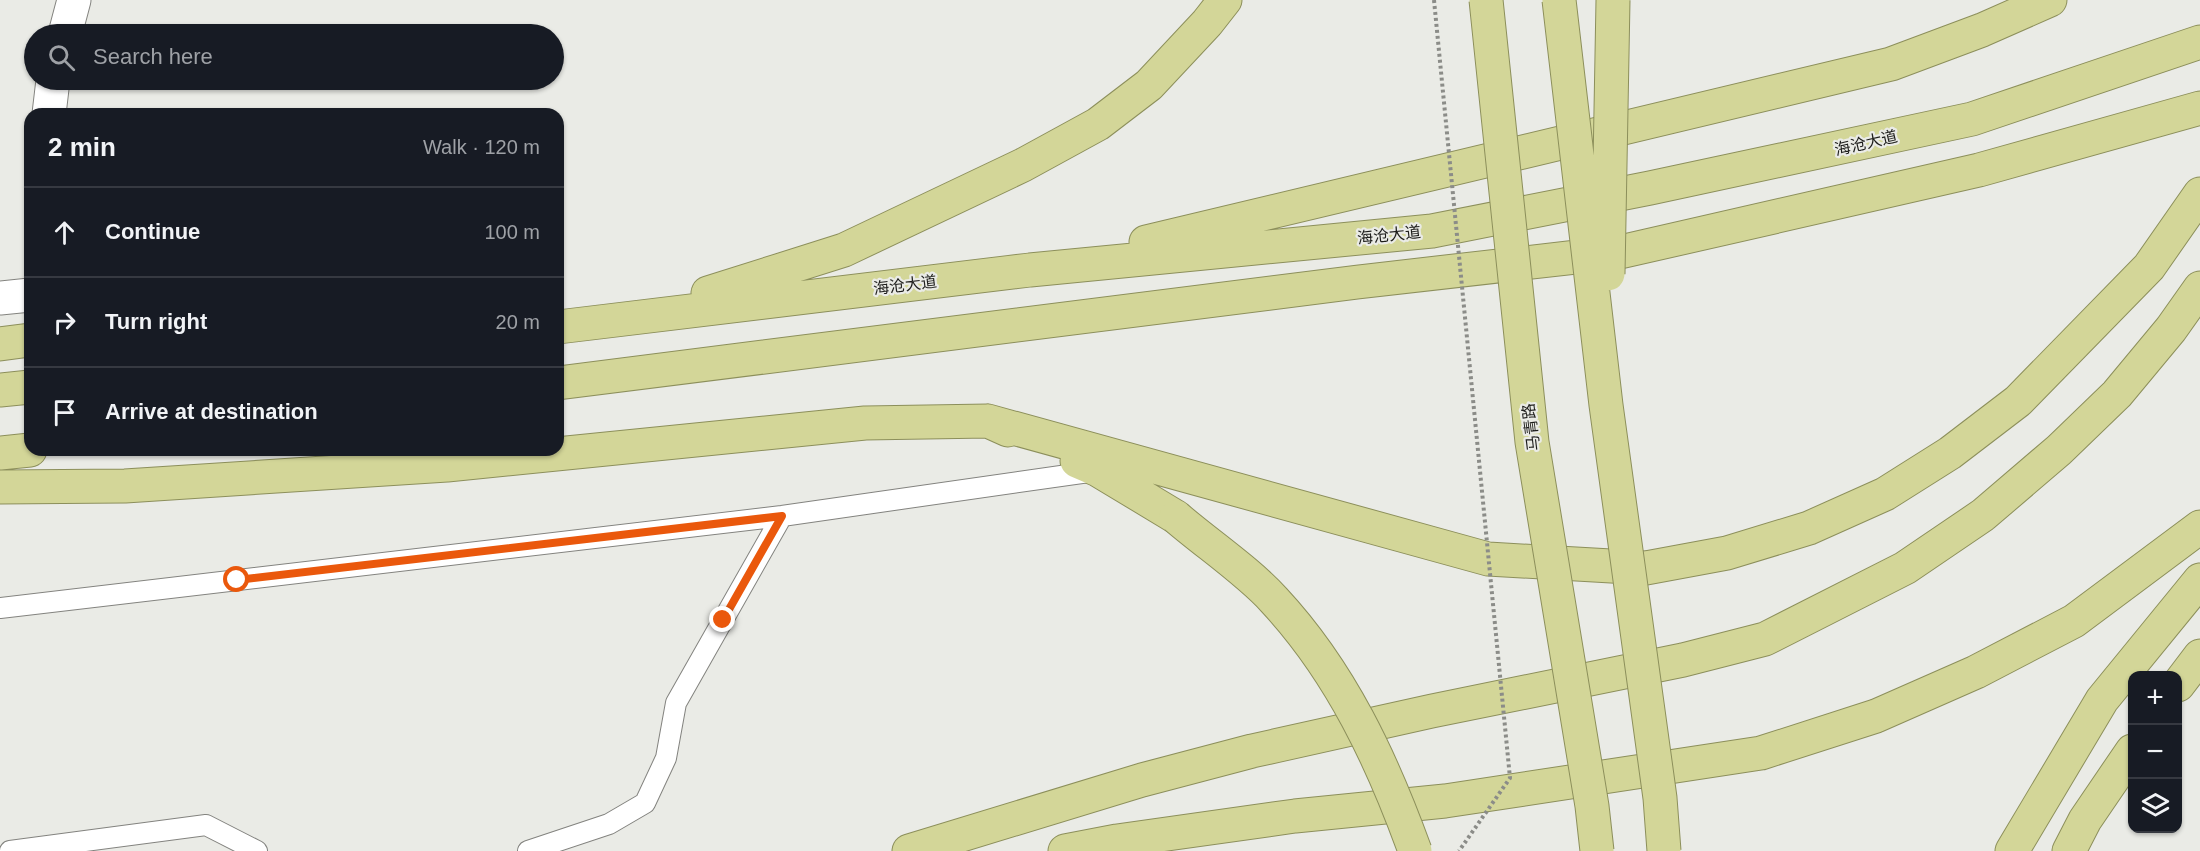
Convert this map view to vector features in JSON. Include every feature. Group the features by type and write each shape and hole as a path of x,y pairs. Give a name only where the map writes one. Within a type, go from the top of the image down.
{"highway":[{"path":"638,316 844,250 1033,160 1098,124 1149,85 1207,23 1225,0"},
{"name":"马青路","path":"1486,0 1532,442 1592,806 1597,851"},
{"path":"1559,0 1606,405 1660,798 1664,851"},
{"path":"1606,405 1613,0"},
{"path":"1030,270 1891,64 2009,19 2050,0"},
{"name":"海沧大道","path":"564,326 1030,270 1432,231 1650,188 1972,119 2200,42"},
{"path":"564,382 1358,282 1620,252 1979,170 2200,108"},
{"path":"564,453 865,423 988,422 1488,559 1646,568 1727,553 1809,528 1886,494 1950,453 2018,401 2149,267 2200,194"},
{"path":"909,851 1142,780 1252,751 1432,711 1683,660 1765,639 1905,568 1983,515 2059,450 2116,394 2172,329 2200,288"},
{"path":"0,344 24,341"},
{"path":"0,390 24,388"},
{"path":"988,422 1098,470 1176,518 1274,599 1320,659 1357,714 1386,775 1415,851"},
{"path":"0,453 24,451"},
{"path":"0,487 125,486 447,465 537,456"},
{"path":"1065,851 1117,841 1295,816 1445,801 1761,753 1876,716 1976,672 2073,621 2200,527"},
{"path":"2012,851 2102,700 2200,580"},
{"path":"2182,681 2200,657"},
{"path":"2069,851 2085,820 2128,758"}],"street":[{"path":"68,24 74,0"},
{"path":"50,108 52,90"},
{"path":"0,298 24,296"}],"lane":[{"path":"0,608 782,516 1098,470"},
{"path":"528,851 609,824 645,803 666,758 676,703 782,516"},
{"path":"10,851 206,825 257,851"}],"path":[{"path":"1434,0 1510,778 1459,851"}],"route":[{"path":"237,580 782,516 723,620"}]}
